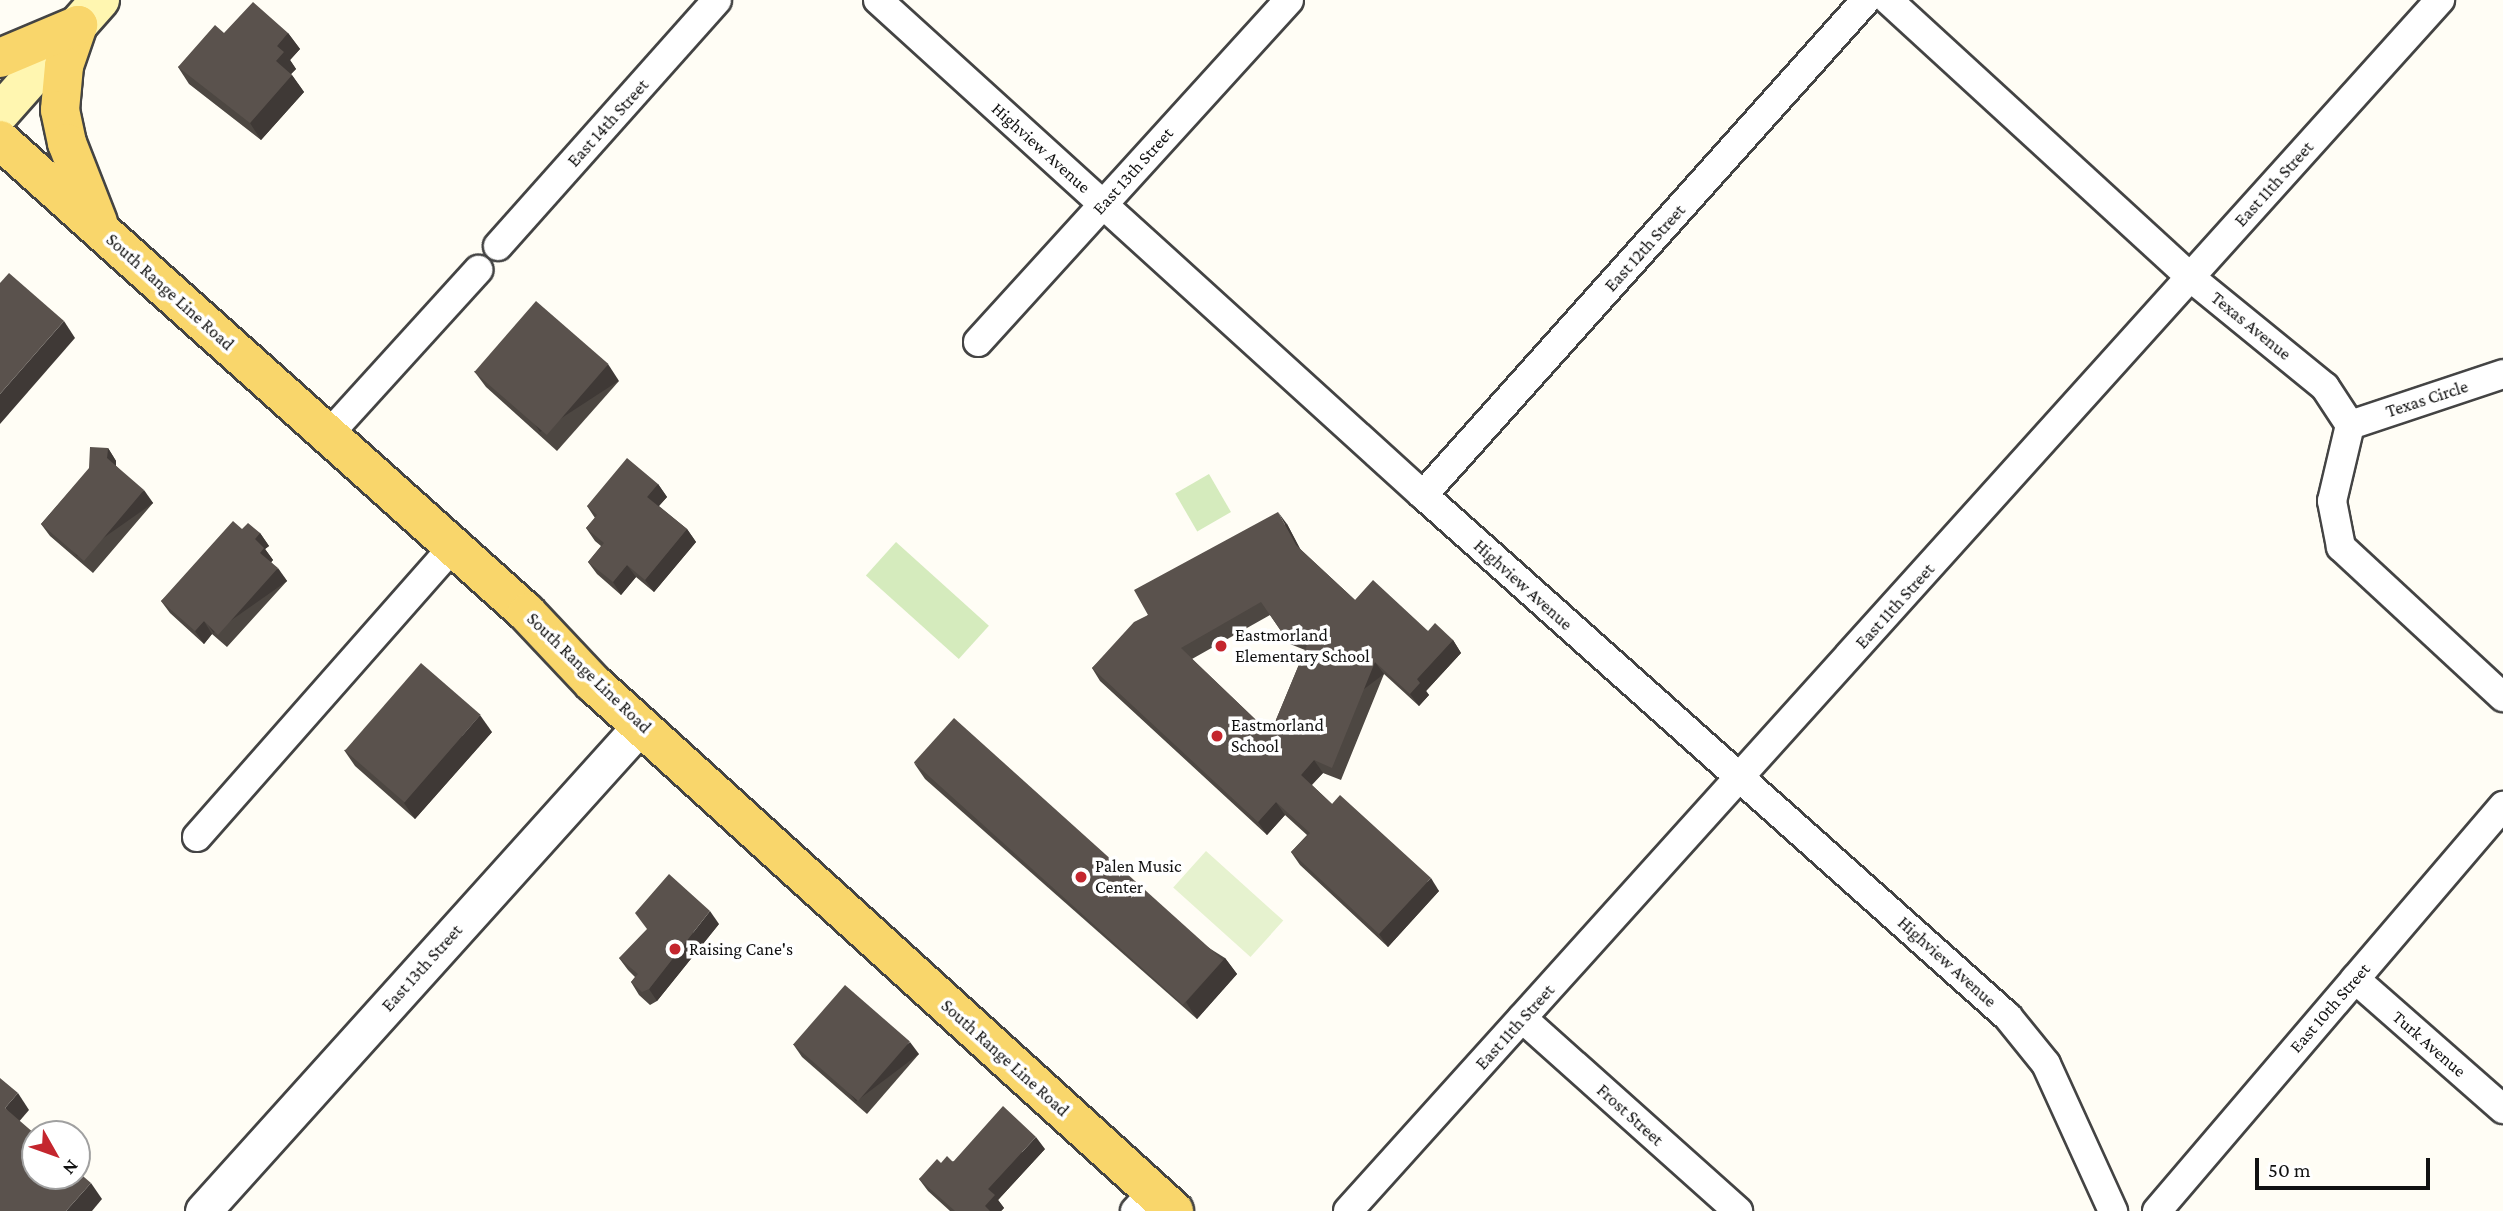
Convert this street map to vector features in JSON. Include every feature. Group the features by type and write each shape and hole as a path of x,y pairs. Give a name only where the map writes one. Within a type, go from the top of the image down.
{"main road":[{"path":"0,58 89,13"},
{"path":"0,113 89,13"},
{"path":"89,13 64,66 60,110 67,143 101,230"},
{"name":"South Range Line Road","path":"0,140 453,547 1154,1205"}],"street":[{"name":"East 14th Street","path":"498,246 717,0"},
{"name":"Highview Avenue","path":"878,0 1423,495 2008,1017 2046,1064 2113,1211"},
{"name":"East 13th Street","path":"978,342 1289,0"},
{"name":"East 12th Street","path":"1423,495 1866,0"},
{"name":"Texas Avenue","path":"1888,0 2190,277 2325,387 2350,425"},
{"name":"East 11th Street","path":"1348,1211 2440,0"},
{"path":"329,434 478,270"},
{"name":"Texas Circle","path":"2350,425 2503,374"},
{"path":"2350,425 2332,501 2341,547 2503,697"},
{"path":"197,837 453,547"},
{"name":"East 13th Street","path":"203,1211 640,724"},
{"name":"East 10th Street","path":"2157,1211 2503,806"},
{"name":"Turk Avenue","path":"2355,979 2503,1109"},
{"name":"Frost Street","path":"1522,1018 1738,1211"}],"green space":[{"path":"1209,474 1231,512 1197,532 1175,494"},
{"path":"896,542 989,626 959,659 866,575"},
{"path":"1206,851 1283,921 1250,957 1173,887"}],"building":[{"path":"253,2 288,33 277,46 284,52 276,61 292,75 250,123 178,67 215,25 224,33"},
{"path":"9,273 64,321 0,394 0,283"},
{"path":"536,301 608,364 547,435 474,372"},
{"path":"90,447 108,448 107,458 144,490 84,561 41,524 89,468"},
{"path":"627,458 658,484 647,497 687,529 645,580 627,565 613,582 588,562 604,543 586,528 597,515 587,506"},
{"name":"Eastmorland School","path":"1278,512 1296,545 1355,600 1373,580 1428,631 1435,623 1453,640 1417,679 1420,683 1410,694 1375,662 1332,768 1314,760 1301,775 1332,804 1340,795 1431,878 1379,934 1291,852 1310,833 1276,802 1258,822 1092,668 1134,622 1148,615 1134,590","holes":["1261,602 1281,631 1308,643 1273,727 1256,720 1181,648"]},
{"path":"233,521 242,529 248,523 260,533 255,539 264,548 260,553 278,568 218,635 204,621 195,631 161,601"},
{"path":"421,663 481,715 405,802 345,751"},
{"name":"Palen Music Center","path":"954,718 1223,960 1183,1005 914,763"},
{"name":"Raising Cane's","path":"669,874 710,911 649,989 642,992 631,982 638,974 619,958 647,929 635,913"},
{"path":"845,985 910,1041 858,1101 793,1045"},
{"path":"0,1078 18,1093 5,1108 21,1122 21,1190 85,1190 66,1211 0,1211"},
{"path":"1003,1106 1036,1137 988,1189 995,1195 985,1206 990,1211 955,1211 919,1179 937,1159 941,1163 947,1156 953,1162"}],"place":[{"name":"Eastmorland Elementary School","path":"1221,646"},
{"name":"Eastmorland School","path":"1217,736"},
{"name":"Palen Music Center","path":"1081,877"},
{"name":"Raising Cane's","path":"675,949"}]}
